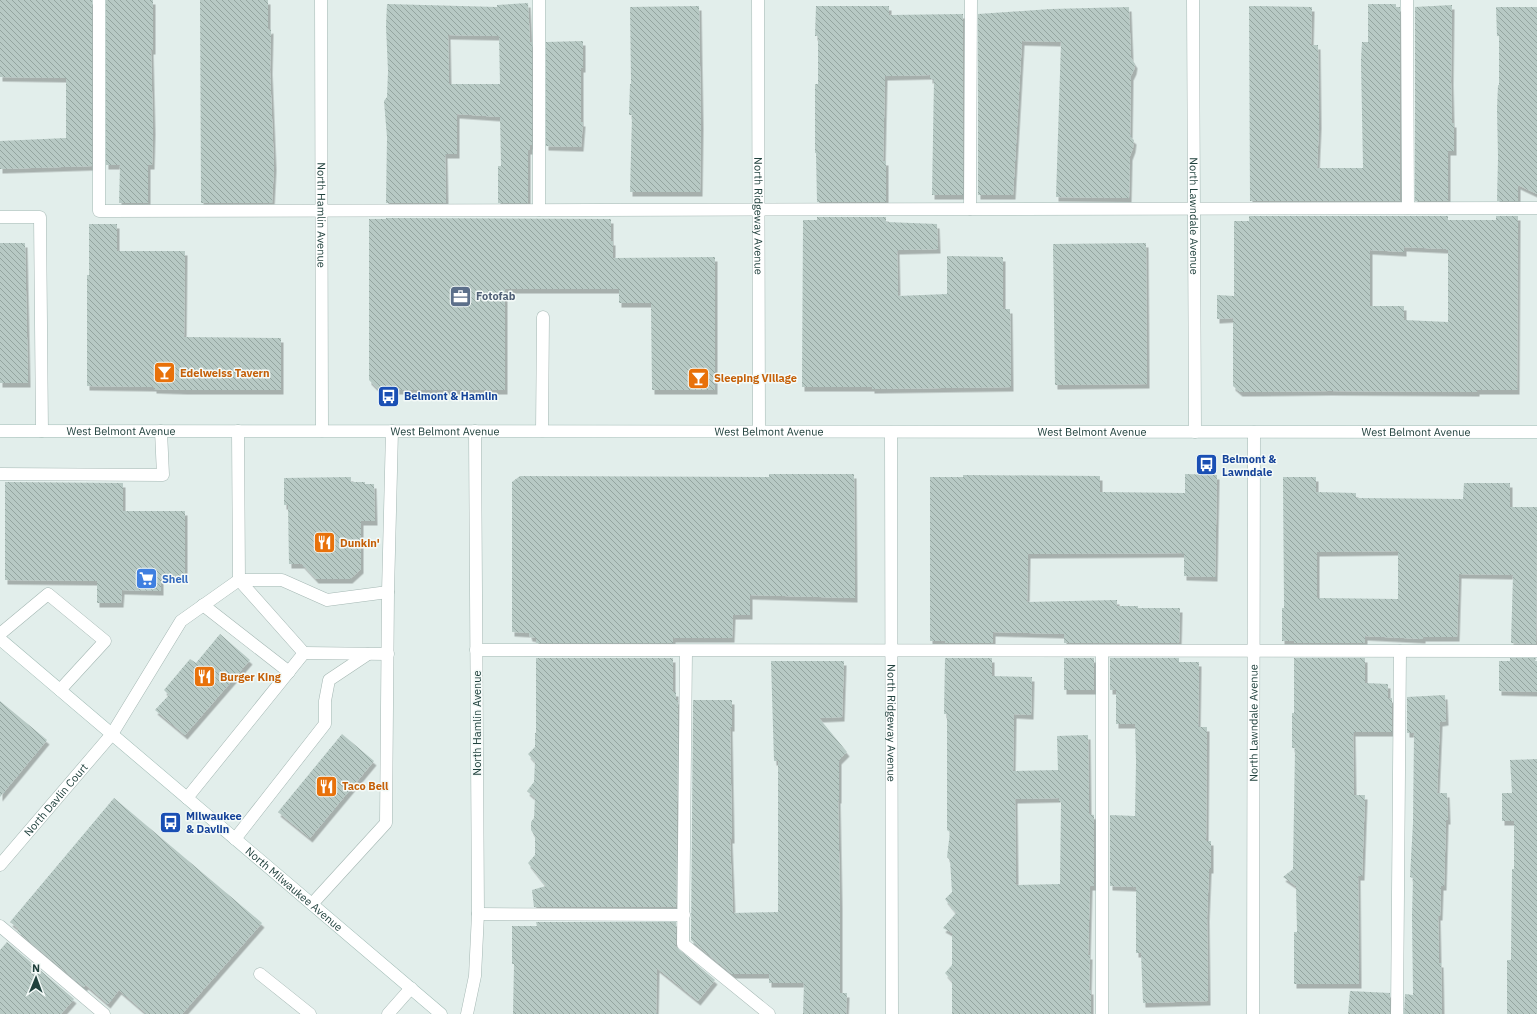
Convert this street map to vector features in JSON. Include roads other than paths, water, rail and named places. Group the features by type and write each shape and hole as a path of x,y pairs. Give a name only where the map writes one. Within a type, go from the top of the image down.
{"street":[{"path":"99,0 99,211 1537,208"},
{"name":"North Hamlin Avenue","path":"321,0 322,431"},
{"path":"539,0 539,210"},
{"name":"North Ridgeway Avenue","path":"758,0 759,431"},
{"path":"970,209 971,0"},
{"name":"North Lawndale Avenue","path":"1193,0 1195,432"},
{"path":"1407,0 1408,208"},
{"path":"0,217 40,217 42,431"},
{"path":"542,431 543,317"},
{"name":"West Belmont Avenue","path":"0,431 1537,432"},
{"path":"0,474 163,475 161,431"},
{"path":"238,431 239,580 304,653 388,654"},
{"path":"312,904 386,823 388,592 392,431"},
{"name":"North Hamlin Avenue","path":"467,1014 475,976 478,914 475,431"},
{"name":"North Ridgeway Avenue","path":"891,432 892,1014"},
{"name":"North Lawndale Avenue","path":"1253,1014 1254,432"},
{"path":"239,580 282,580 327,600 388,592"},
{"name":"North Davlin Court","path":"0,865 112,734 181,621 239,580"},
{"path":"0,634 48,594 105,641 60,690"},
{"path":"203,605 289,672"},
{"name":"North Milwaukee Avenue","path":"0,639 441,1014"},
{"path":"476,650 1537,651"},
{"path":"686,651 684,944 769,1014"},
{"path":"1102,651 1102,1014"},
{"path":"1397,1014 1400,651"},
{"path":"187,798 304,653"},
{"path":"235,839 325,724 325,701 329,680 368,654"},
{"path":"478,914 684,915"},
{"path":"0,926 104,1014"},
{"path":"260,974 310,1014"},
{"path":"388,1014 411,988"}],"place":[{"name":"Fotofab","path":"460,296"},
{"name":"Edelweiss Tavern","path":"164,373"},
{"name":"Sleeping Village","path":"698,378"},
{"name":"Belmont & Hamlin","path":"388,396"},
{"name":"Belmont & Lawndale","path":"1206,465"},
{"name":"Dunkin'","path":"325,543"},
{"name":"Shell","path":"146,579"},
{"name":"Burger King","path":"205,677"},
{"name":"Taco Bell","path":"326,786"},
{"name":"Milwaukee & Davlin","path":"171,822"}]}
